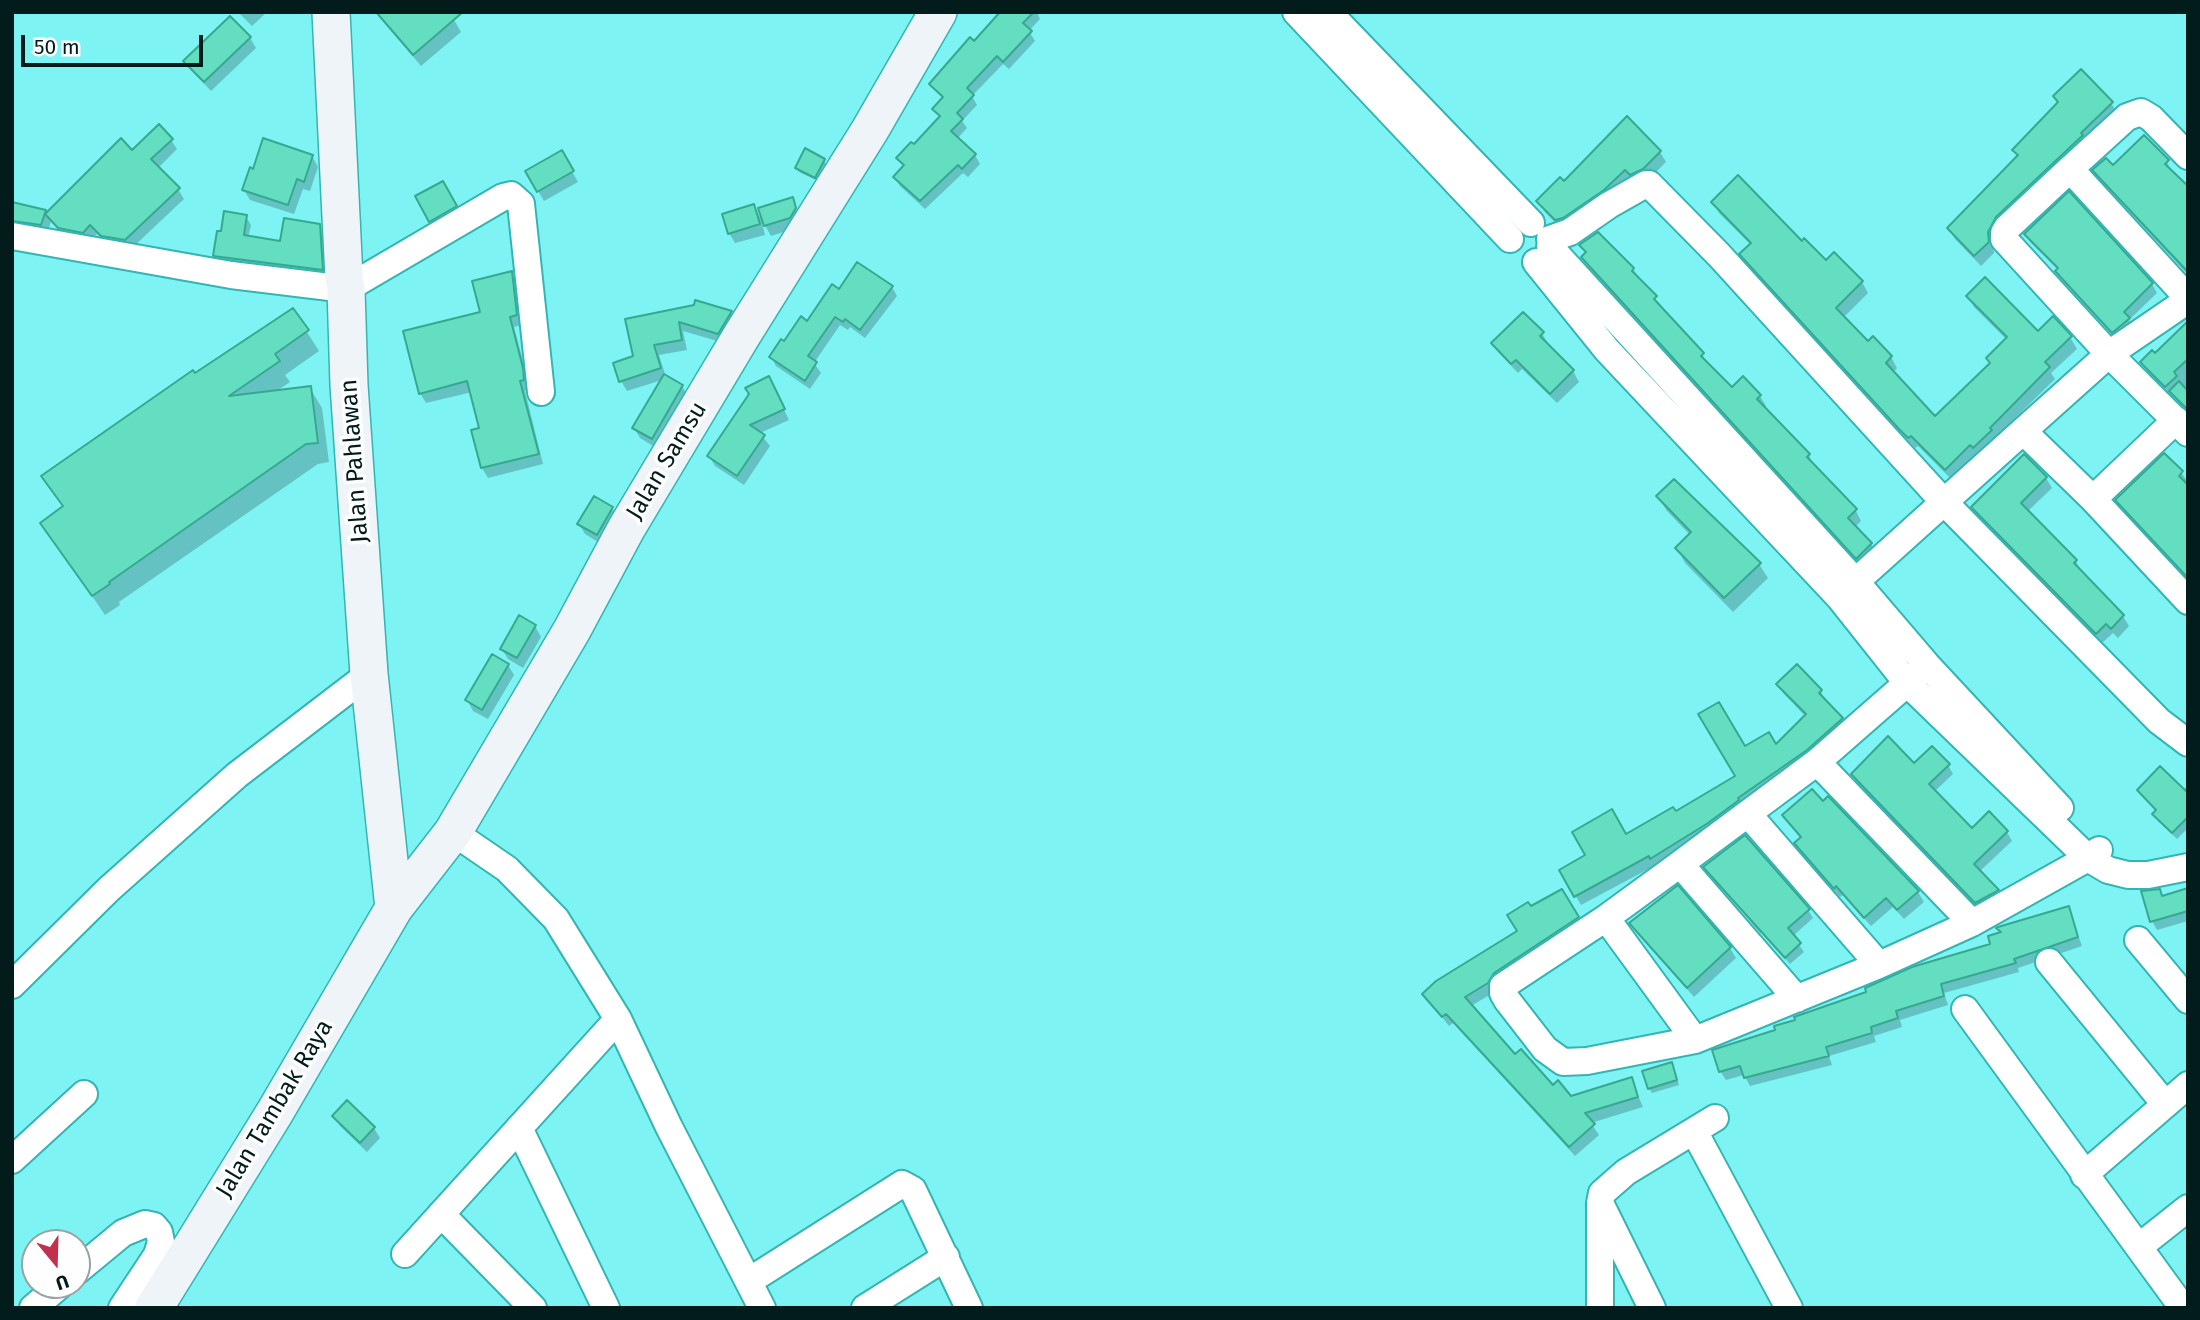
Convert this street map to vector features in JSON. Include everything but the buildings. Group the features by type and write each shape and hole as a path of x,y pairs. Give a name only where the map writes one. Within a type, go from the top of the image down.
{"street":[{"name":"Jalan Pahlawan","path":"331,12 349,385 369,674 394,908"},
{"name":"Jalan Samsu","path":"394,908 453,832 572,630 633,517 870,130 938,12"},
{"path":"1296,12 1340,41 1535,242 1607,350 1847,590 1917,675 2098,859 2128,875 2148,875 2188,867"},
{"path":"1328,12 1340,41"},
{"path":"2093,499 2182,426 2109,354 2004,239 2007,228 2127,117 2141,112 2151,118 2188,156"},
{"path":"1847,590 2109,354 2188,299 2070,169"},
{"path":"1535,242 1570,232 1609,205 1649,184 1719,255 1943,502 2159,721 2188,743"},
{"path":"12,236 231,275 346,289 503,197 511,195 520,204 522,217 541,392"},
{"path":"2023,431 2093,499 2188,601"},
{"path":"12,985 109,889 237,775 369,674"},
{"path":"1917,675 1817,762 1748,814 1606,918 1503,986 1507,1000 1545,1049 1563,1062 1587,1061 1695,1040 1879,965 1972,923 2098,859"},
{"path":"1817,762 1972,923"},
{"path":"1748,814 1879,965"},
{"path":"453,832 508,869 556,919 618,1019 669,1127 762,1308"},
{"path":"1680,864 1797,999"},
{"name":"Jalan Tambak Raya","path":"154,1308 275,1112 394,908"},
{"path":"1606,918 1695,1040"},
{"path":"2138,940 2188,1000"},
{"path":"2049,962 2165,1104"},
{"path":"1965,1009 2183,1308"},
{"path":"405,1254 618,1019"},
{"path":"2084,1175 2188,1085"},
{"path":"12,1160 84,1094"},
{"path":"1600,1308 1602,1193 1626,1172 1704,1124 1789,1308"},
{"path":"519,1128 606,1308"},
{"path":"748,1281 902,1184 913,1190 969,1308"},
{"path":"1600,1203 1652,1308"},
{"path":"2140,1246 2188,1208"},
{"path":"442,1214 533,1308"},
{"path":"91,1259 123,1233 145,1224 154,1226 159,1232 161,1242 157,1255 122,1308"},
{"path":"865,1308 946,1257"}]}
